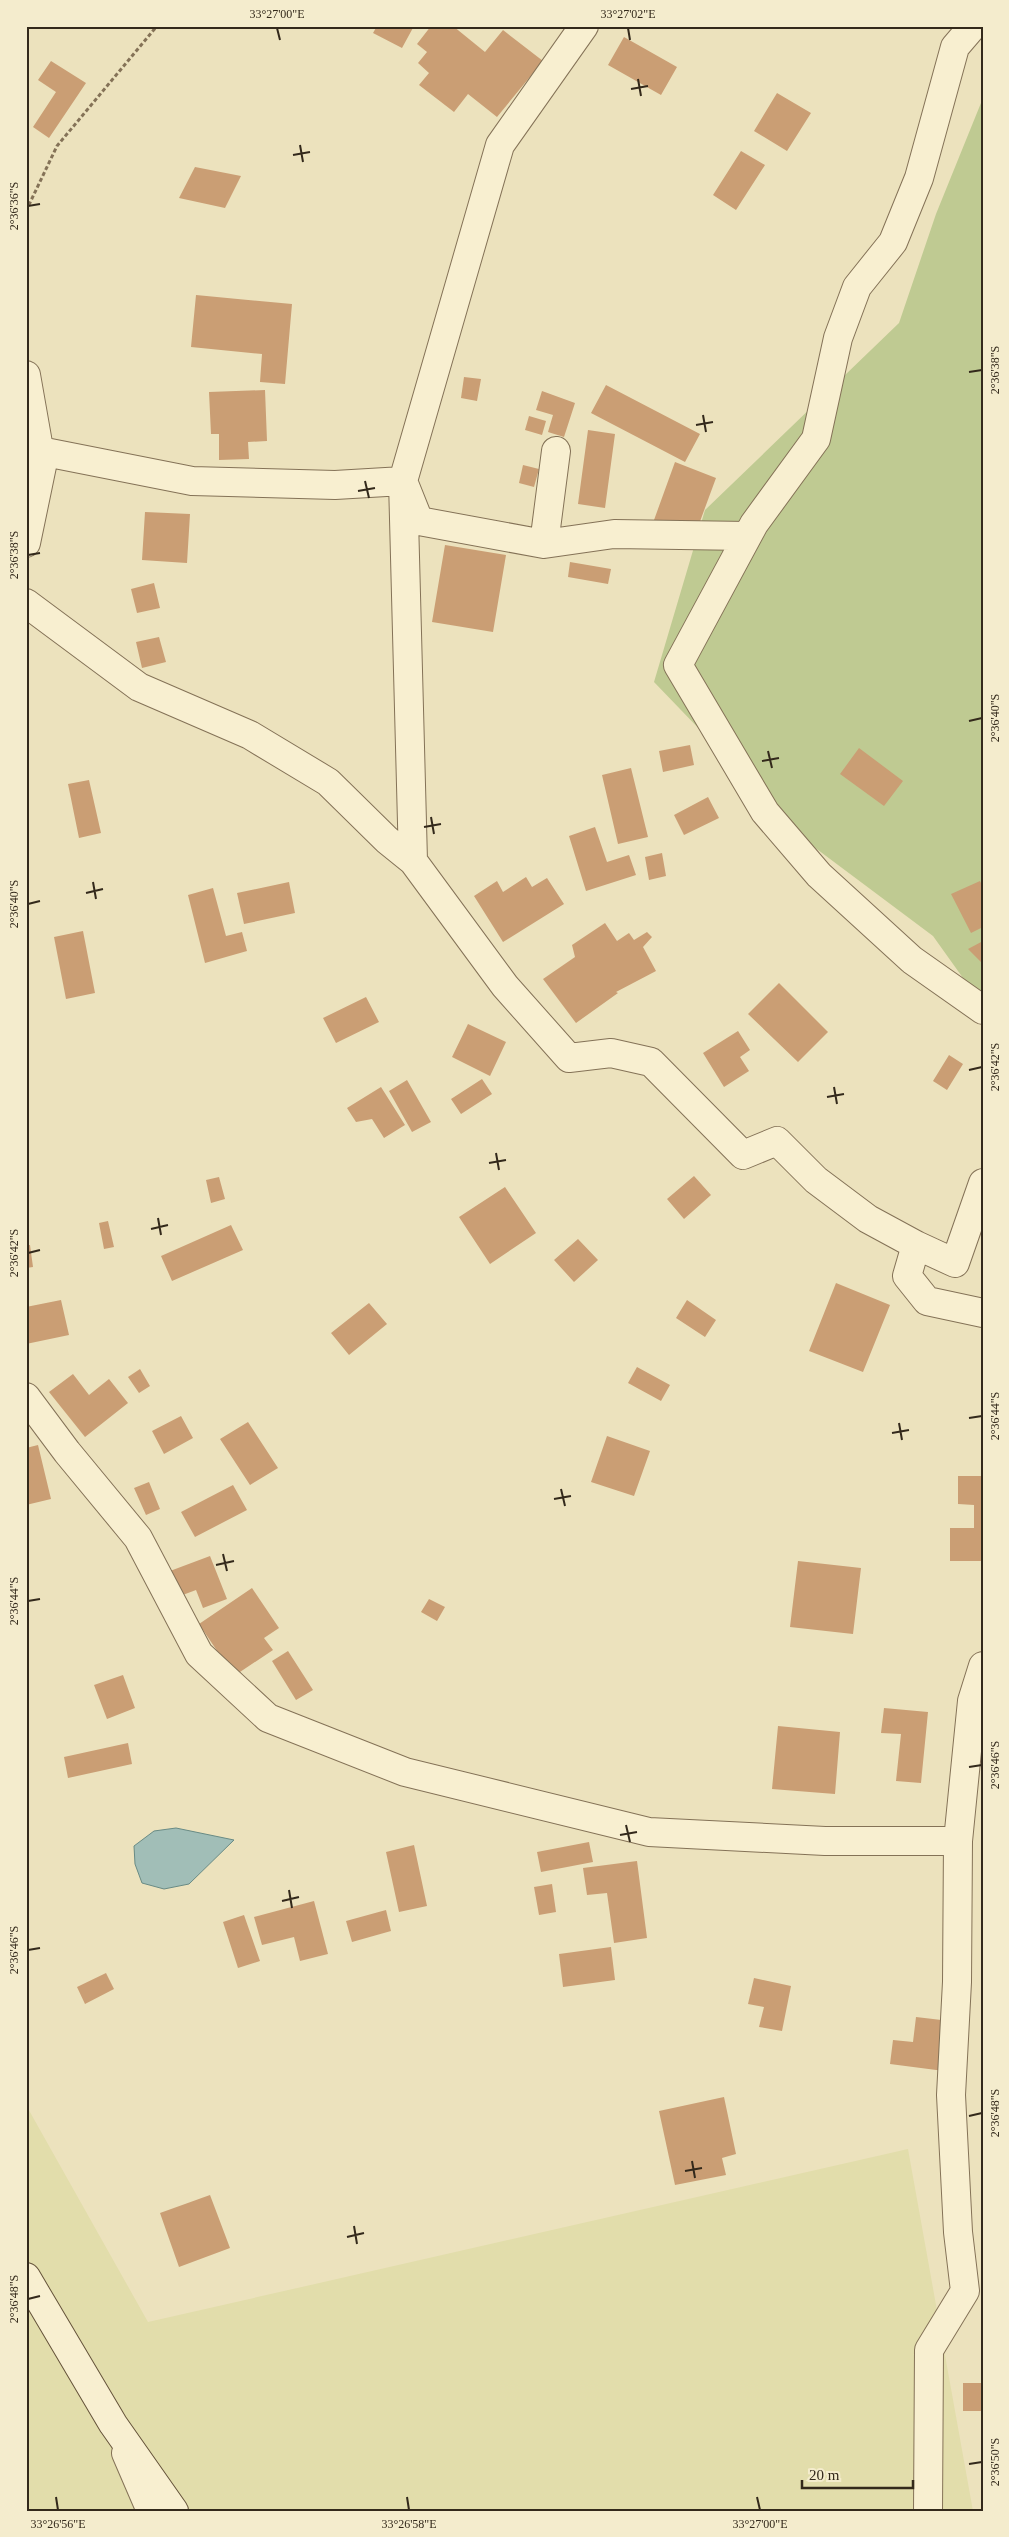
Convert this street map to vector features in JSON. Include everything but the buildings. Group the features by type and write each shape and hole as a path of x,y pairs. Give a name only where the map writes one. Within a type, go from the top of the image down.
{"street":[{"path":"413,861 403,481 500,145 584,26"},
{"path":"973,26 955,48 919,178 893,242 857,288 838,338 816,439 754,524 678,665 766,812 820,875 912,960 983,1010"},
{"path":"26,375 42,466 26,543"},
{"path":"40,451 192,481 334,485 403,481"},
{"path":"544,544 556,452"},
{"path":"403,481 418,521 544,544 614,534 747,536"},
{"path":"26,603 139,687 250,735 328,782 387,840 413,861 504,986 569,1058 611,1053 651,1062 742,1155 777,1141 816,1180 868,1219 916,1245 955,1263 983,1183"},
{"path":"916,1245 907,1276 927,1301 983,1313"},
{"path":"26,1397 67,1452 138,1538 199,1654 268,1718 405,1772 650,1832 826,1842 958,1842"},
{"path":"928,2511 929,2350 965,2292 958,2232 950,2095 957,1982 958,1842 974,1755 972,1701 983,1666"},
{"path":"26,2277 113,2424 174,2511"},
{"path":"113,2424 151,2511"}],"path":[{"path":"26,212 57,146 157,26"}],"shaded area":[{"path":"26,2105 148,2322 908,2149 973,2511 26,2511"}],"green space":[{"path":"983,98 983,1006 933,936 810,844 654,682 705,510 899,323 936,214"}],"water":[{"path":"176,1828 234,1840 189,1884 164,1889 142,1883 135,1864 134,1846 154,1831"}]}
